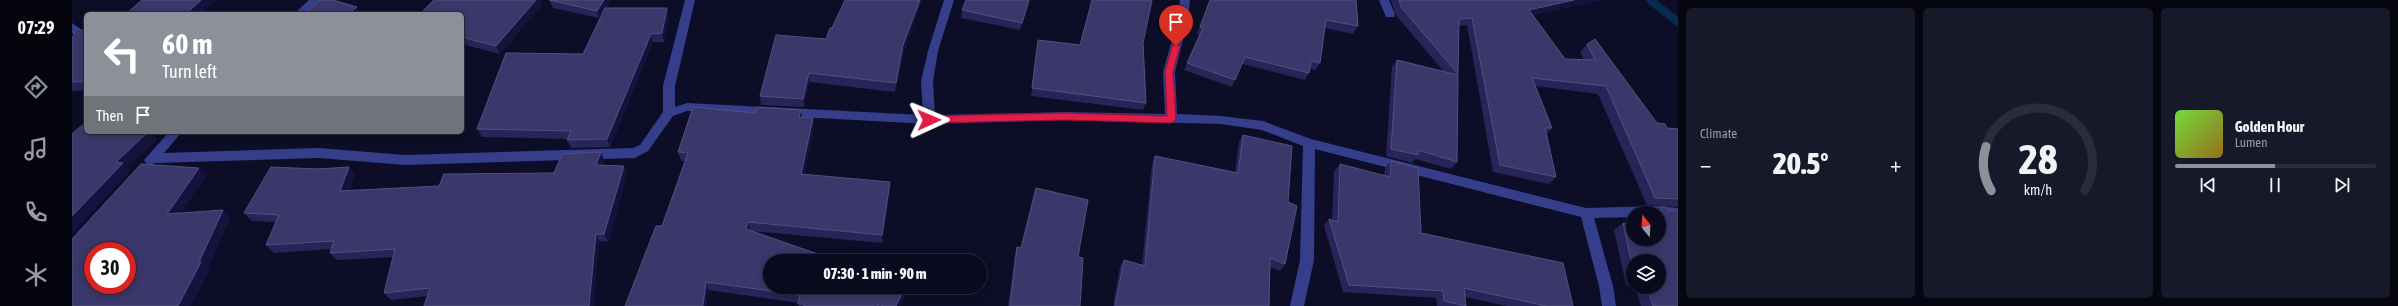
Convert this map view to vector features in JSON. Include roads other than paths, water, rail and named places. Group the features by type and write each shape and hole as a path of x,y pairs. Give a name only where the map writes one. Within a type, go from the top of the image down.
{"street":[{"path":"301,12 316,0"},
{"path":"153,158 319,153 405,160 635,153 644,148 669,113 669,86 690,0"},
{"path":"929,120 927,81 933,51 949,0"},
{"path":"1171,120 1169,72 1183,19 1185,0"},
{"path":"1384,0 1390,14"},
{"path":"72,27 82,34 72,47"},
{"path":"669,113 687,108 929,120 1065,116 1171,120 1221,120 1263,126 1309,143 1586,213 1657,211 1678,213"},
{"path":"142,169 174,134"},
{"path":"1297,306 1307,260 1309,143"},
{"path":"1586,213 1606,286 1609,306"}],"waterway":[{"path":"1650,0 1678,22"}]}
